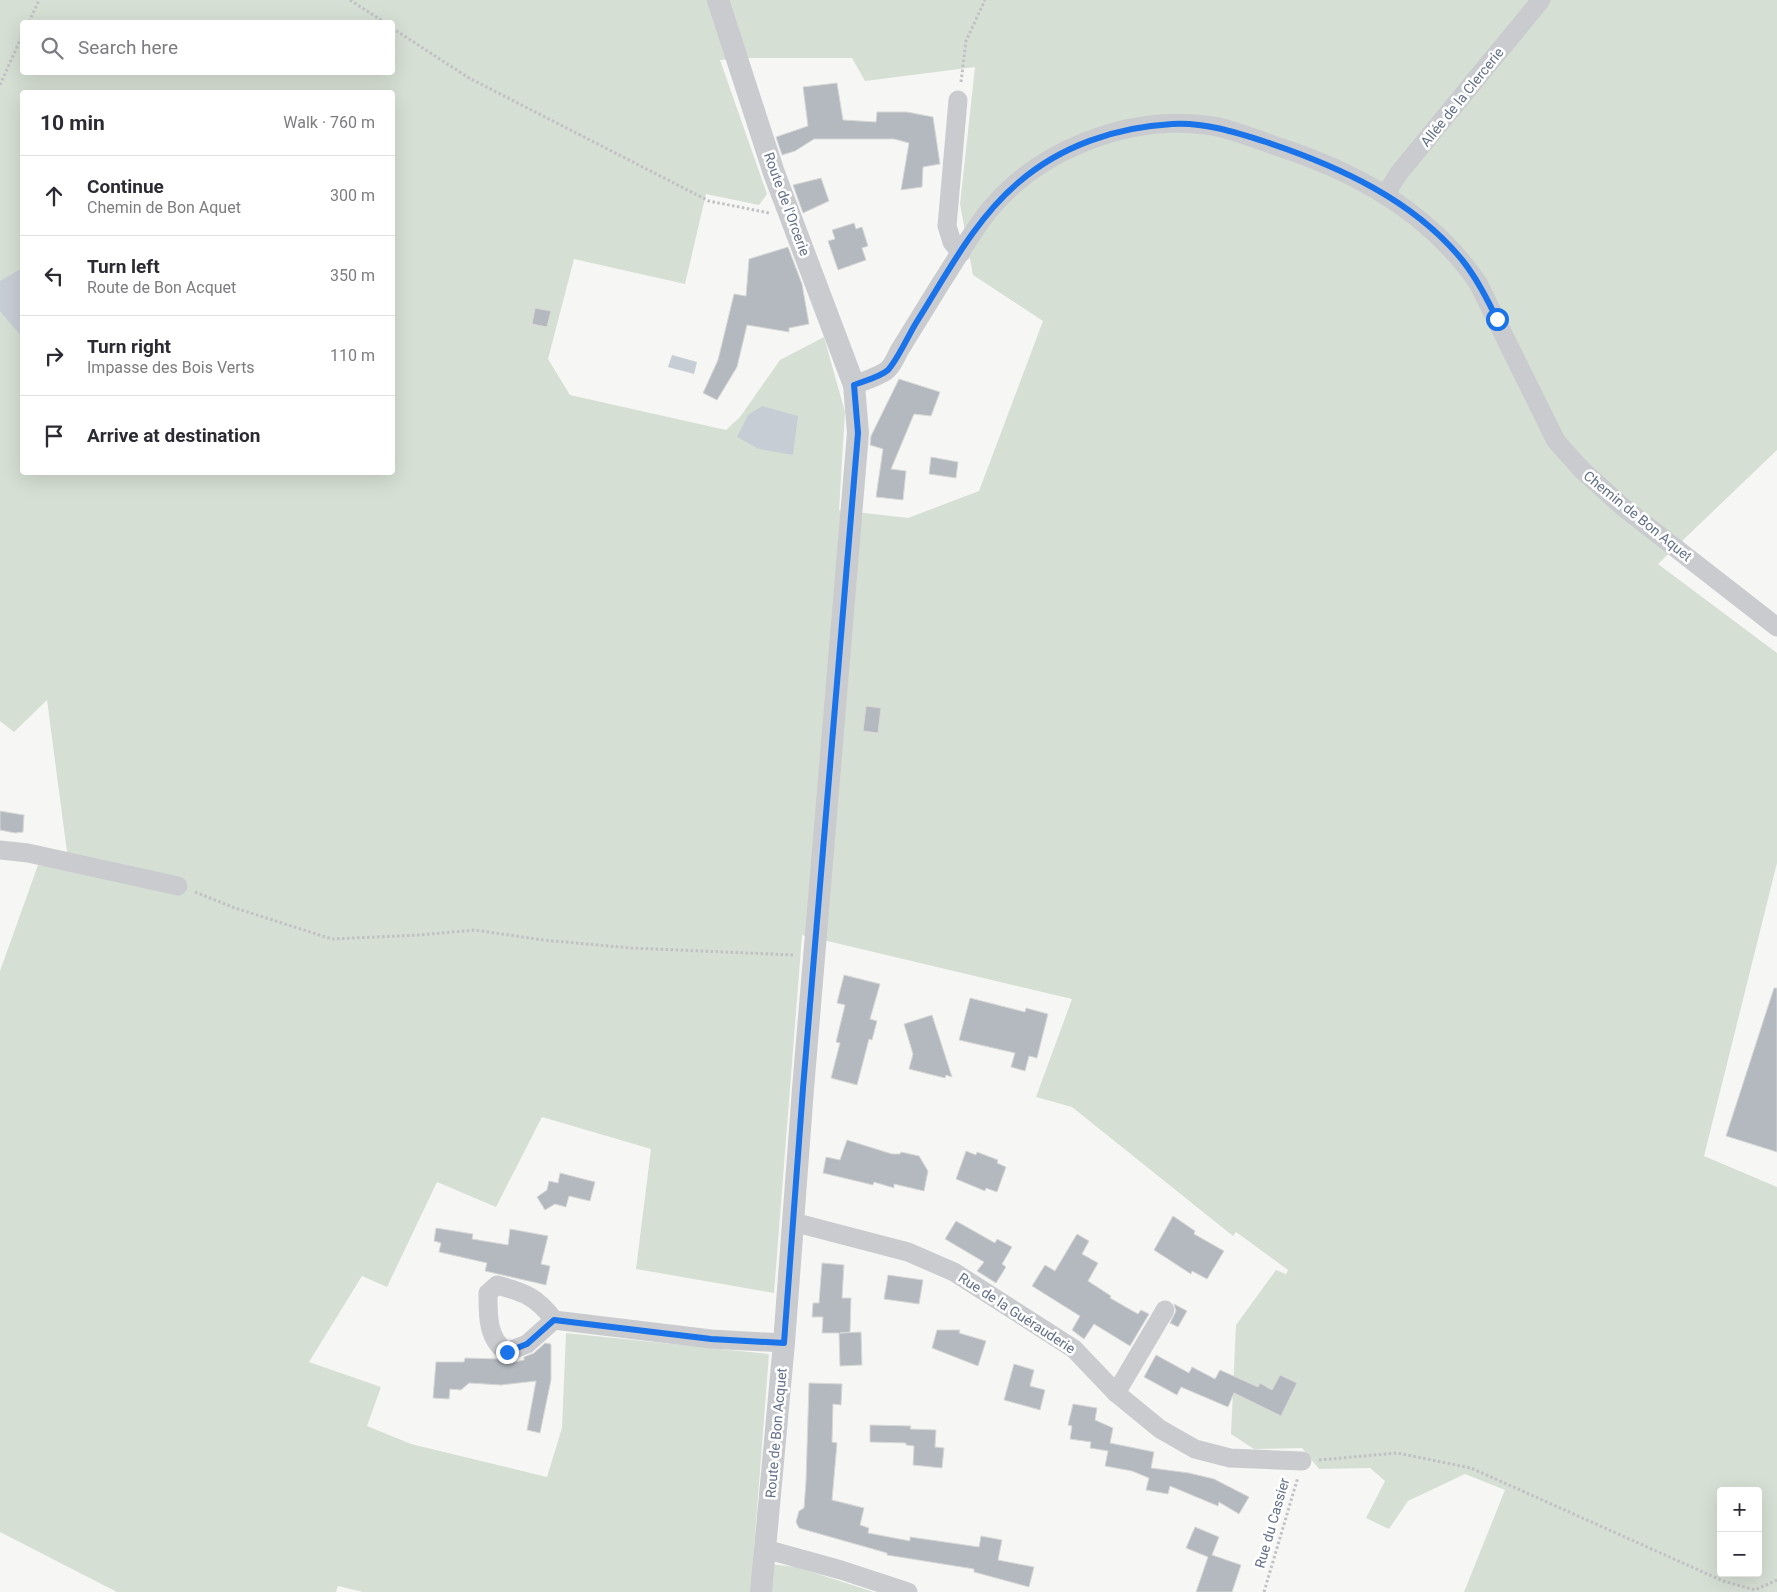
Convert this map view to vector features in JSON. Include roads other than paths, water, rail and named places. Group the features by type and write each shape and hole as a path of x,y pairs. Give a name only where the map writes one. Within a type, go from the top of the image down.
{"street":[{"name":"Route de l'Orcerie","path":"718,0 774,173 854,385 857,407"},
{"name":"Allée de la Clercerie","path":"1385,195 1399,173 1541,0"},
{"path":"958,100 947,226 952,242 961,252"},
{"name":"Chemin de Bon Aquet","path":"854,385 887,370 987,213 1019,182 1057,155 1092,139 1129,128 1173,123 1207,125 1236,132 1299,153 1354,177 1407,209 1442,239 1464,262 1497,319 1556,441 1582,470 1623,507 1777,627"},
{"name":"Route de Bon Acquet","path":"761,1592 784,1343 814,956 855,472 858,433 857,407"},
{"path":"0,850 28,852 178,886"},
{"name":"Rue de la Guérauderie","path":"793,1222 908,1252 954,1272 1074,1349 1116,1392 1160,1429 1195,1450 1230,1458 1302,1461"},
{"path":"1116,1392 1165,1310"},
{"path":"554,1320 711,1339 784,1343"},
{"path":"765,1549 841,1570 908,1592"}]}
